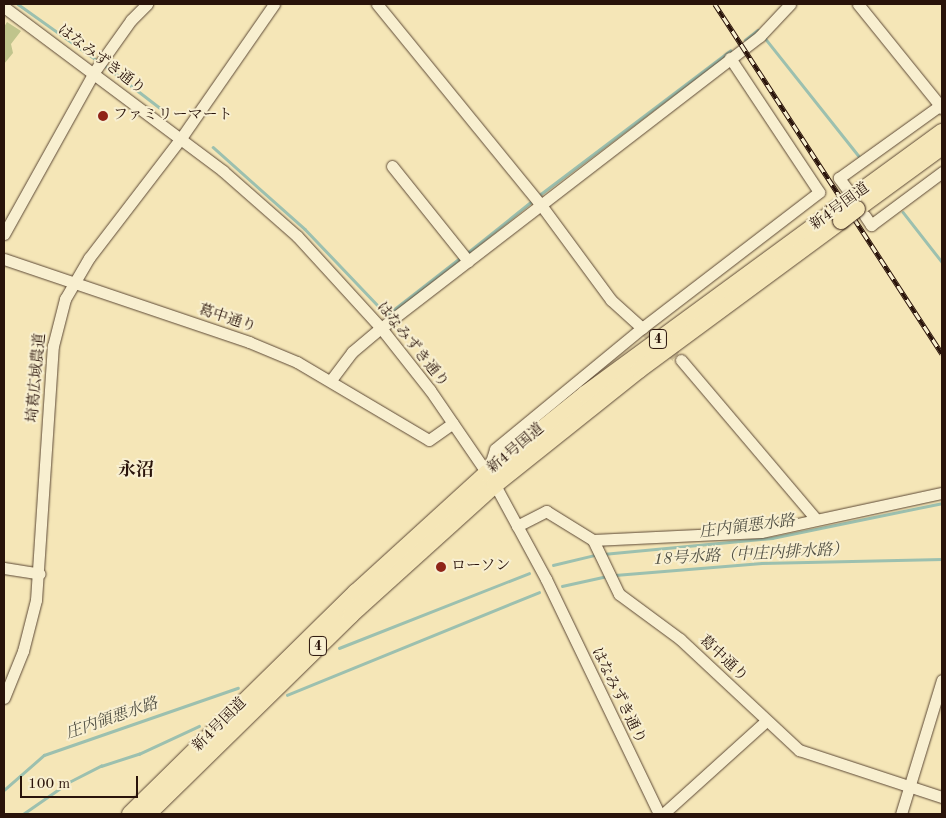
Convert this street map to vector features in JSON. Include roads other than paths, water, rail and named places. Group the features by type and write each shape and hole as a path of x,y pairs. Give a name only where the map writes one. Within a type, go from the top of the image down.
{"highway":[{"name":"新4号国道","path":"148,814 491,479 585,394 838,216 942,132"},
{"name":"新4号国道","path":"855,203 942,148"},
{"name":"新4号国道","path":"130,814 370,578 491,479"}],"street":[{"path":"4,234 99,66 131,20 147,4"},
{"name":"埼葛広域農道","path":"4,698 23,651 40,574 53,346 59,318 72,284 181,138 274,4"},
{"path":"377,4 541,205 611,300 642,328"},
{"path":"331,380 352,352 381,328 760,36 790,4"},
{"path":"858,4 942,106 839,178 871,225 942,172"},
{"name":"はなみずき通り","path":"4,7 99,66 297,236 381,328 453,423 491,479 517,526 659,814"},
{"path":"491,479 495,449 642,328 819,192 730,58"},
{"path":"392,166 468,261"},
{"name":"葛中通り","path":"4,259 72,284 249,342 331,380 426,438 433,439 453,423"},
{"path":"681,360 815,518"},
{"path":"517,526 546,511 593,540 761,532 815,518 942,493"},
{"name":"葛中通り","path":"593,540 610,580 619,594 680,640 799,750 942,797"},
{"path":"4,568 40,574"},
{"path":"901,814 942,680"},
{"path":"664,814 766,721"}],"waterway":[{"path":"18,4 98,61"},
{"path":"745,40 758,30"},
{"path":"765,38 859,156"},
{"path":"538,196 730,51"},
{"path":"103,64 164,111"},
{"path":"213,147 305,229 388,314 460,258"},
{"path":"467,253 532,201"},
{"path":"903,212 942,262"},
{"name":"庄内領悪水路","path":"603,554 772,538 942,503"},
{"name":"庄内領悪水路","path":"553,565 595,555"},
{"name":"18号水路（中庄内排水路）","path":"615,575 762,563 942,559"},
{"name":"庄内領悪水路","path":"339,648 529,573"},
{"name":"18号水路（中庄内排水路）","path":"562,586 607,576"},
{"name":"18号水路（中庄内排水路）","path":"287,695 539,592"},
{"name":"庄内領悪水路","path":"4,790 44,755 238,688"},
{"name":"18号水路（中庄内排水路）","path":"23,814 69,782 101,766 139,754 199,726"}],"tunnel":[{"path":"642,328 681,360"}],"railway":[{"path":"715,4 942,354"}],"place":[{"name":"ファミリーマート","path":"103,116"},
{"name":"ローソン","path":"441,567"}],"district":[{"name":"永沼","path":"136,470"}]}
